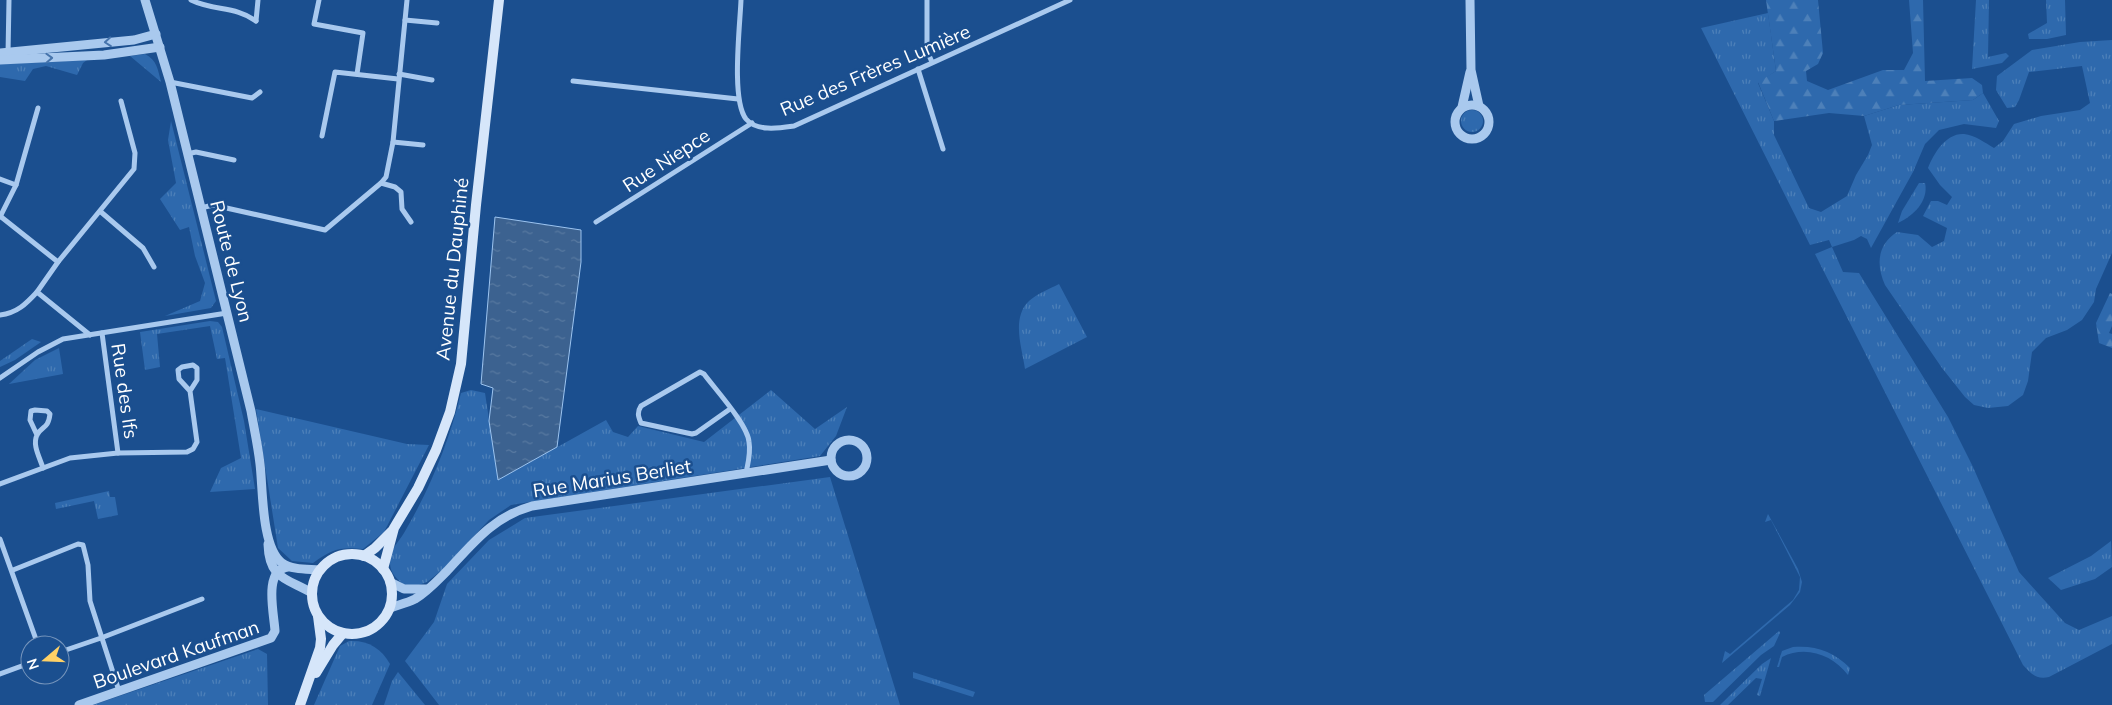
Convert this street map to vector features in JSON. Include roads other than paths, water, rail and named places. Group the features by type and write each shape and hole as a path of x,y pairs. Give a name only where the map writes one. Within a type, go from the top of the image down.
{"main road":[{"name":"Avenue du Dauphiné","path":"364,556 375,548 394,528 418,488 436,450 450,412 461,364 476,205 499,0"},
{"name":"Avenue du Dauphiné","path":"383,569 394,528"},
{"path":"351,554 364,556 374,561 383,569 390,582 392,599 390,608 373,628 354,634 343,634 329,627 318,615 313,605 314,581 319,570 328,562 339,556 351,554"},
{"path":"300,705 320,648 321,639 318,615"},
{"path":"307,687 333,645 343,634"}],"street":[{"path":"4,56 9,0"},
{"name":"Route de Lyon","path":"145,0 170,82 251,411 260,462 268,534 269,562 275,573"},
{"path":"191,0 202,6 246,13 256,21 258,0"},
{"path":"319,0 314,24 363,33 358,74"},
{"path":"201,208 213,206 325,230 381,183 386,177 393,142 407,0"},
{"path":"740,0 738,99 746,119 752,123"},
{"path":"927,0 928,51 932,62"},
{"name":"Rue des Frères Lumière","path":"752,123 761,127 772,128 794,126 1070,0"},
{"path":"1462,107 1473,104 1486,112 1489,121 1486,131 1475,138 1462,136 1456,128 1455,118 1462,107 1471,70 1473,1"},
{"path":"405,20 437,23"},
{"path":"4,56 134,40 156,34"},
{"path":"4,56 104,55 160,47"},
{"path":"918,69 943,149"},
{"path":"1471,70 1479,106"},
{"path":"322,136 335,72 432,80"},
{"path":"573,81 738,99"},
{"path":"170,82 252,98 260,92"},
{"path":"0,315 11,314 18,310 37,292 58,262 101,212 134,169 135,153 121,100"},
{"path":"38,108 16,185 0,216 58,262"},
{"name":"Rue Niepce","path":"596,222 752,123"},
{"path":"393,142 423,145"},
{"path":"187,154 196,152 234,160"},
{"path":"0,179 16,185"},
{"path":"381,183 395,187 401,192 402,210 411,222"},
{"path":"101,212 143,248 154,267"},
{"path":"37,292 90,335"},
{"path":"0,378 38,352 63,339 227,313"},
{"name":"Rue des Ifs","path":"102,333 118,453"},
{"path":"0,484 70,458 118,453 187,452 193,449 197,442 190,391 179,379 178,370 182,367 194,366 197,368 198,376 190,391"},
{"path":"730,409 692,434 641,423 638,416 641,406 700,372 704,374 730,409 746,431 749,440 746,474"},
{"path":"37,435 49,422 50,414 47,411 32,411 30,420 37,435 36,444 43,468"},
{"path":"848,440 854,440 862,446 867,456 861,472 851,476 845,476 835,470 831,460 835,446 848,440"},
{"name":"Rue Marius Berliet","path":"390,608 415,598 429,589 485,530 500,518 514,511 532,506 831,460"},
{"name":"Route de Lyon","path":"268,534 276,557 288,567"},
{"path":"0,538 35,635"},
{"path":"13,570 78,544 83,545 88,565 90,601 119,691"},
{"path":"312,593 275,573 283,567 319,570"},
{"name":"Boulevard Kaufman","path":"79,705 271,638 275,631 272,583 275,573"},
{"name":"Boulevard Kaufman","path":"273,595 277,586 288,581"},
{"path":"390,582 404,589 429,589"},
{"path":"70,649 202,599"},
{"path":"0,674 20,667"}],"water":[{"path":"495,217 581,230 581,262 557,447 498,480 489,421 493,388 481,384"}]}
